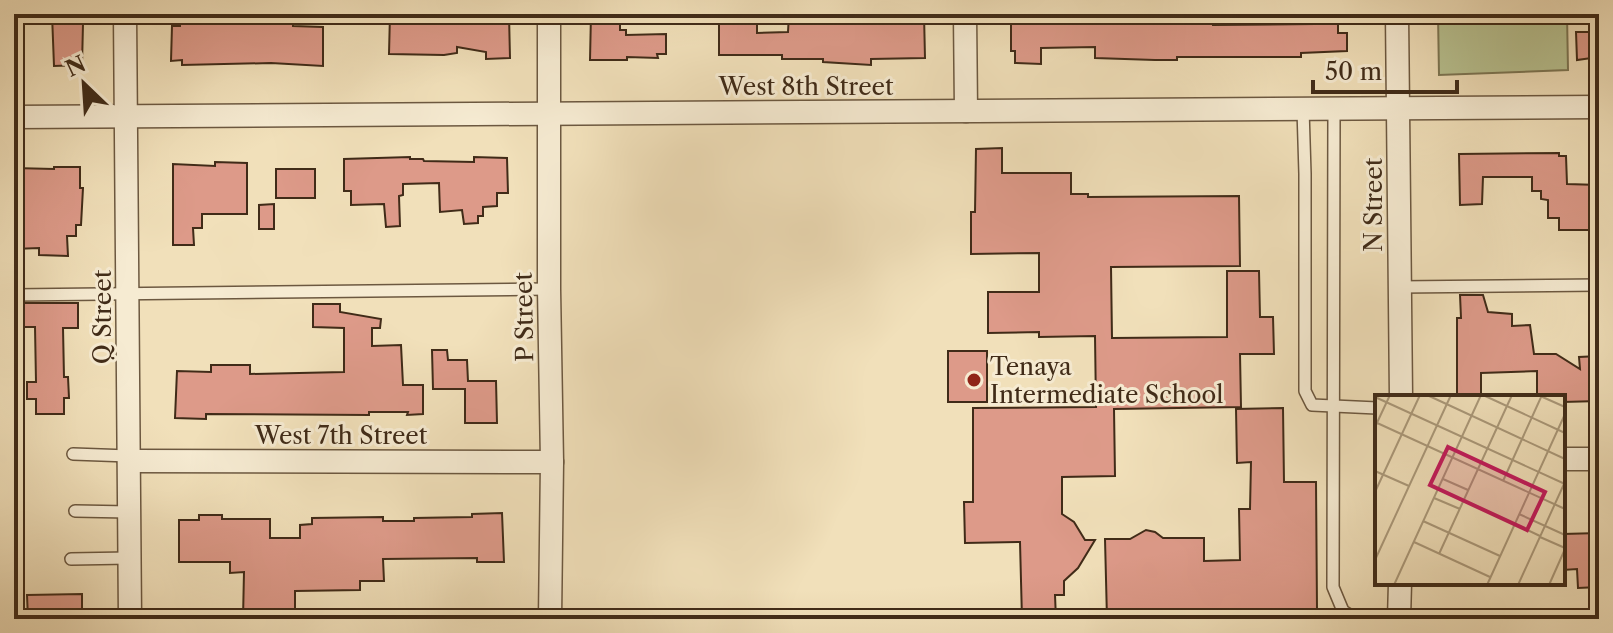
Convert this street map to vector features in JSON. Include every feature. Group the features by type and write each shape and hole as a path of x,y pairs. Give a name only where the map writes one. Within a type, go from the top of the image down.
{"street":[{"name":"Q Street","path":"125,14 130,619"},
{"name":"P Street","path":"549,14 550,619"},
{"path":"965,14 966,111"},
{"name":"N Street","path":"1397,14 1401,395"},
{"name":"West 8th Street","path":"14,117 1599,107"},
{"name":"West 7th Street","path":"129,459 552,462"},
{"path":"1565,459 1599,459"},
{"path":"1399,619 1400,585"}],"lane":[{"path":"1334,108 1333,587 1343,611 1356,619"},
{"path":"1303,109 1305,391 1312,405 1375,408"},
{"path":"1398,287 1599,285"},
{"path":"14,295 549,289"},
{"path":"73,454 129,459"},
{"path":"75,511 129,512"},
{"path":"71,559 129,558"}],"green space":[{"path":"1438,14 1567,14 1568,70 1439,75"}],"building":[{"path":"52,14 74,14 74,24 83,24 82,65 54,66"},
{"path":"254,14 293,14 293,26 323,27 323,66 271,63 182,65 182,60 171,61 172,26 180,26 180,18 254,18"},
{"path":"390,14 509,15 510,58 486,59 486,52 457,47 457,53 444,55 389,54"},
{"path":"591,14 620,14 620,30 626,30 626,35 666,34 666,54 657,54 658,58 590,60"},
{"path":"719,14 757,14 757,33 788,32 789,14 845,14 845,20 900,20 899,14 924,14 925,58 871,59 871,65 823,62 823,59 782,59 782,55 719,55"},
{"path":"1014,14 1095,17 1095,14 1213,14 1213,25 1314,24 1314,14 1338,14 1338,33 1347,33 1347,51 1301,53 1301,57 1177,57 1177,60 1155,60 1095,58 1095,47 1041,48 1041,64 1015,63 1015,51 1011,51"},
{"path":"1576,32 1599,32 1599,57 1577,60"},
{"path":"1002,148 1002,173 1071,173 1071,194 1088,194 1088,197 1239,196 1240,266 1111,267 1112,338 1227,337 1227,271 1259,271 1260,317 1273,317 1274,354 1240,354 1241,407 1114,409 1115,476 1062,477 1062,514 1074,522 1085,540 1095,540 1078,568 1064,581 1064,595 1055,595 1056,619 1022,619 1020,542 965,543 964,502 973,502 973,408 1096,407 1095,336 1039,337 1039,332 988,333 988,292 1039,292 1039,253 971,254 976,149"},
{"path":"1559,153 1559,156 1566,156 1567,184 1599,185 1599,230 1559,230 1559,218 1548,218 1548,200 1541,199 1541,191 1532,191 1532,177 1483,177 1482,204 1460,205 1459,154"},
{"path":"410,157 424,161 474,162 474,157 507,158 508,193 497,193 497,206 483,207 483,216 478,216 478,223 464,224 462,210 440,212 439,183 403,184 403,195 399,196 400,226 386,227 384,204 351,205 351,191 344,191 344,159"},
{"path":"215,162 247,163 247,214 202,214 202,228 193,228 194,245 173,245 173,164 215,166"},
{"path":"80,167 80,188 83,188 81,225 76,225 76,236 67,236 68,256 39,255 39,248 14,249 14,168"},
{"path":"276,169 315,169 315,198 276,198"},
{"path":"274,204 274,229 259,229 259,205"},
{"path":"1460,295 1483,295 1488,312 1512,314 1512,326 1530,325 1534,354 1556,354 1580,369 1579,357 1599,356 1599,401 1565,402 1565,395 1537,395 1537,371 1481,373 1481,395 1457,395 1457,318 1461,318"},
{"path":"23,303 78,303 78,328 63,328 64,377 68,377 69,398 64,398 64,414 36,414 36,399 27,399 27,382 36,382 35,327 23,327"},
{"path":"313,304 340,304 340,312 381,319 380,328 372,328 372,346 401,345 403,385 423,385 423,414 206,414 206,419 175,418 177,371 211,372 211,365 250,365 250,374 344,372 344,328 313,327"},
{"path":"432,350 447,350 448,360 467,360 468,381 496,381 497,423 465,423 465,389 433,389"},
{"path":"948,351 987,351 987,402 948,402"},
{"path":"1283,408 1284,482 1316,482 1317,609 1304,609 1304,619 1107,619 1105,539 1130,539 1146,530 1163,538 1204,538 1204,561 1240,560 1239,509 1250,509 1251,462 1237,463 1236,409"},
{"path":"502,513 504,562 477,562 477,558 383,559 384,581 360,581 360,590 295,591 295,619 243,619 244,572 230,573 230,562 179,562 179,520 199,520 199,515 222,515 222,519 270,519 270,538 300,538 300,525 312,524 312,518 383,517 383,521 414,521 414,518"},
{"path":"1599,533 1599,587 1578,588 1577,569 1565,570 1565,534"},
{"path":"82,594 82,619 28,619 27,595"}],"place":[{"name":"Tenaya Intermediate School","path":"974,380"}]}
